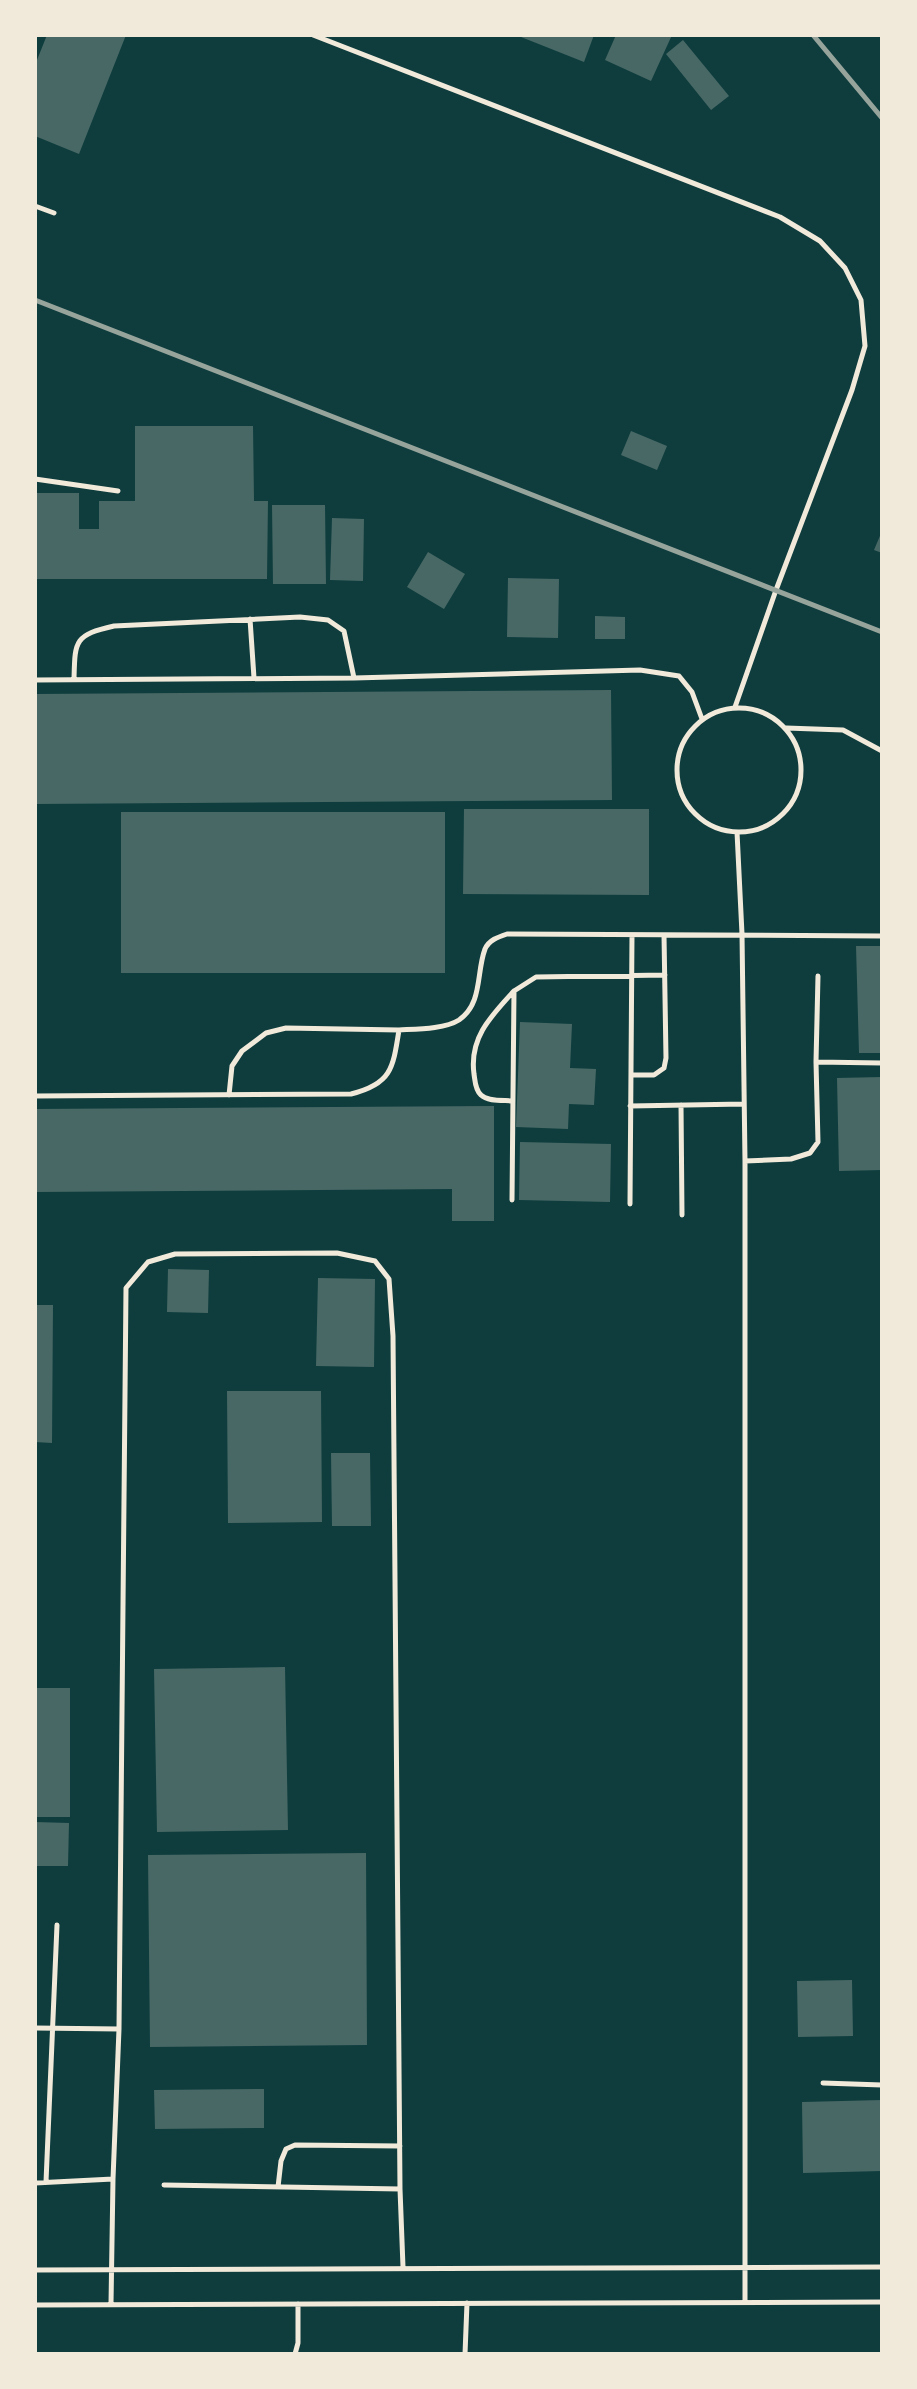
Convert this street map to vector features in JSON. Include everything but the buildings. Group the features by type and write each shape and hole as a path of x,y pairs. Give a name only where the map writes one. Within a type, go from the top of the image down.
{"lane":[{"path":"313,35 780,217 820,241 845,268 860,300 865,346 852,390 735,707"},
{"path":"35,206 54,213"},
{"path":"35,479 118,491"},
{"path":"74,679 75,647 89,631 114,626 300,617 328,620 344,631 354,678"},
{"path":"250,619 254,678"},
{"path":"35,680 354,678 640,670 679,676 692,692 702,719"},
{"path":"735,707 757,710 786,728 797,745 802,765 800,786 791,805 776,820 758,829 737,832 718,828 701,819 687,805 679,788 676,769 680,750 688,733 702,719 735,707"},
{"path":"786,728 843,730 882,751"},
{"path":"737,832 742,934 745,1161 746,2302"},
{"path":"229,1095 232,1066 242,1051 266,1033 286,1028 399,1031 432,1028 458,1020 472,1005 479,985 485,947 495,938 507,934 882,936"},
{"path":"630,1204 632,935"},
{"path":"631,1074 654,1074 664,1068 664,935"},
{"path":"513,1101 490,1100 480,1095 476,1086 474,1052 486,1022 514,991 536,977 665,975"},
{"path":"745,1161 791,1159 810,1153 818,1142 818,976"},
{"path":"512,1200 514,991"},
{"path":"35,1096 351,1094 371,1089 383,1081 395,1058 399,1031"},
{"path":"816,1062 882,1063"},
{"path":"630,1106 744,1104"},
{"path":"681,1105 682,1215"},
{"path":"111,2304 119,2029 126,1288 148,1262 176,1254 337,1253 375,1261 389,1279 393,1336 400,2189 403,2267"},
{"path":"46,2182 57,1925"},
{"path":"35,2028 119,2029"},
{"path":"823,2083 882,2085"},
{"path":"278,2187 281,2161 286,2149 295,2145 400,2146"},
{"path":"35,2183 113,2179"},
{"path":"164,2185 400,2189"},
{"path":"35,2270 882,2267"},
{"path":"35,2305 882,2302"},
{"path":"465,2354 467,2303"},
{"path":"295,2354 298,2343 298,2304"}],"railway":[{"path":"813,35 882,118"},
{"path":"35,300 882,632"}]}
